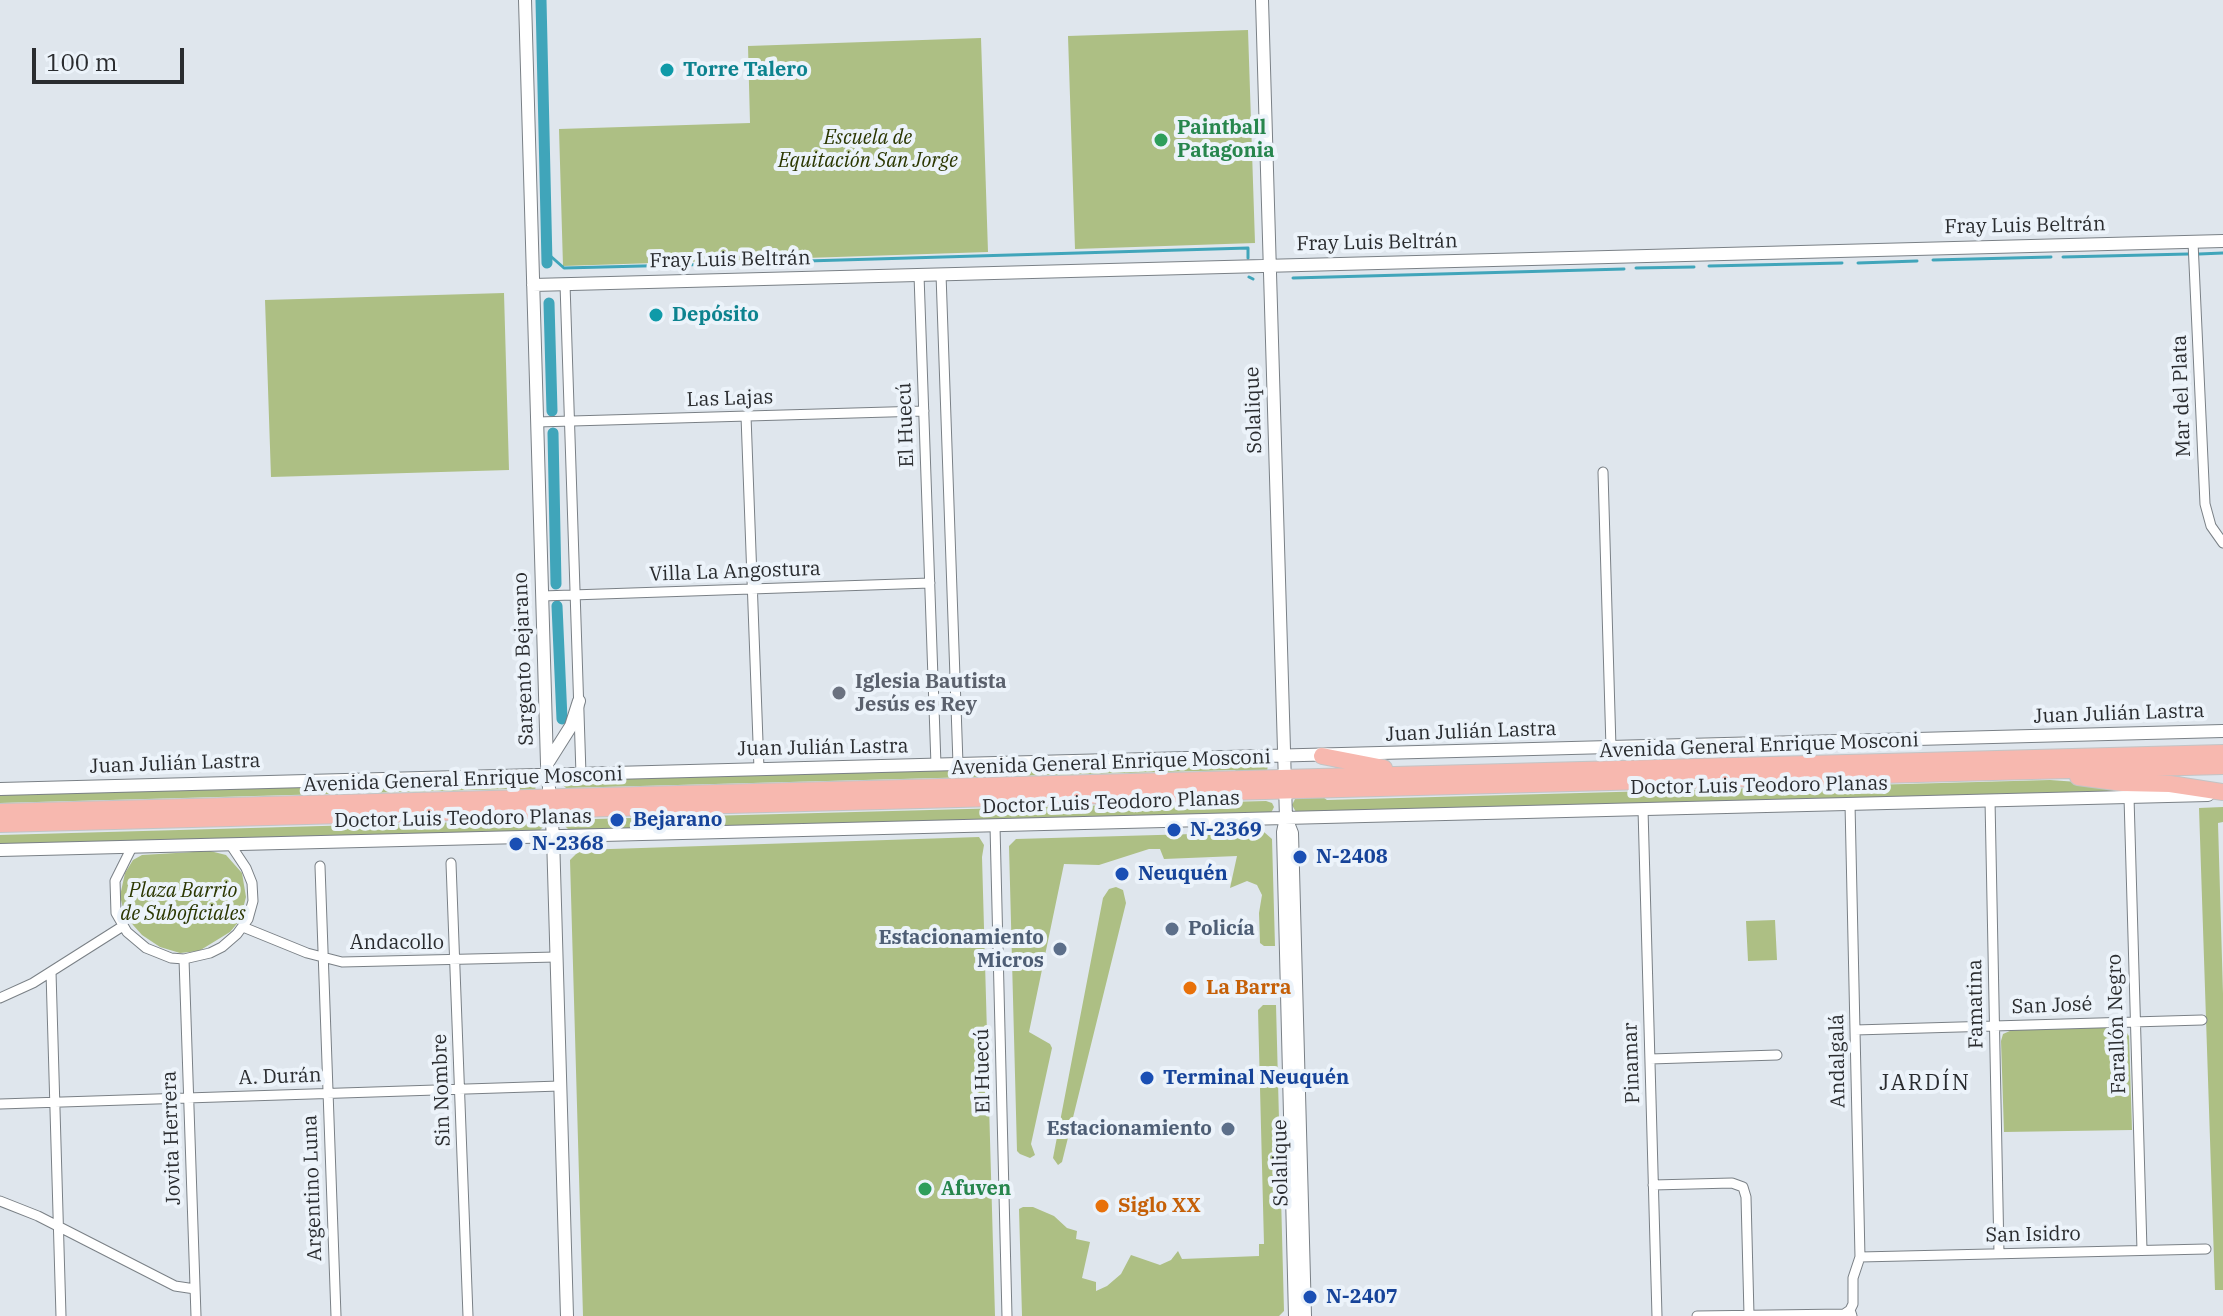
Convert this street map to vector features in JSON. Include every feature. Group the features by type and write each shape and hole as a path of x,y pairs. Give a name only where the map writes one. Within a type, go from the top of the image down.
{"highway":[{"name":"Avenida General Enrique Mosconi","path":"1285,784 1437,774 2223,753"},
{"path":"1322,756 1437,774"},
{"name":"Avenida General Enrique Mosconi","path":"0,824 550,804 1285,784 2223,766"},
{"path":"2029,771 2123,783 2178,785 2223,794"},
{"name":"Avenida General Enrique Mosconi","path":"0,812 550,804"}],"street":[{"name":"Sargento Bejarano","path":"525,0 547,769 553,836 567,1316"},
{"name":"Solalique","path":"1262,0 1286,818 1283,832 1295,1316"},
{"name":"Fray Luis Beltrán","path":"533,285 2223,241"},
{"name":"Mar del Plata","path":"2193,242 2205,504 2214,532 2223,543"},
{"name":"El Huecú","path":"941,274 958,764"},
{"name":"El Huecú","path":"919,275 936,765"},
{"path":"565,284 581,774"},
{"name":"Las Lajas","path":"537,422 924,411"},
{"path":"746,416 759,769"},
{"path":"1603,472 1611,748"},
{"name":"Villa La Angostura","path":"542,596 930,583"},
{"path":"547,769 571,726 579,701"},
{"name":"Juan Julián Lastra","path":"0,789 547,769 581,774 2223,731"},
{"name":"Doctor Luis Teodoro Planas","path":"0,850 2223,794"},
{"name":"Farallón Negro","path":"2129,797 2142,1250"},
{"name":"Famatina","path":"1990,800 1999,1254"},
{"name":"Andalgalá","path":"1850,804 1860,1257 1853,1278 1851,1313"},
{"name":"Pinamar","path":"1643,809 1657,1316"},
{"name":"Solalique","path":"1286,818 1292,833 1305,1316"},
{"name":"El Huecú","path":"995,826 1007,1316"},
{"path":"132,847 119,871 114,892 116,913 123,926 146,948 171,958 184,959 222,947 243,927 251,910 252,883 230,844"},
{"name":"Sin Nombre","path":"451,863 468,1316"},
{"name":"Argentino Luna","path":"320,866 336,1316"},
{"path":"0,998 51,972 123,926"},
{"name":"Andacollo","path":"243,927 323,958 369,963 556,957"},
{"name":"Jovita Herrera","path":"184,959 196,1316"},
{"path":"51,972 61,1316"},
{"name":"San José","path":"1855,1030 2202,1020"},
{"path":"1650,1059 1777,1055"},
{"name":"A. Durán","path":"0,1104 560,1086"},
{"path":"1653,1185 1732,1183 1743,1187 1746,1197 1749,1315"},
{"path":"0,1201 20,1207 169,1284 195,1289"},
{"name":"San Isidro","path":"1860,1257 2206,1249"},
{"path":"1697,1316 1851,1313"}],"green space":[{"name":"Paintball Patagonia","path":"1248,30 1255,243 1075,249 1068,36"},
{"name":"Escuela de Equitación San Jorge","path":"981,38 988,252 563,266 559,129 750,123 748,46"},
{"path":"504,293 509,470 271,477 265,300"},
{"path":"1265,761 1268,764 1267,772 1240,775 1235,770 566,788 562,784 567,780"},
{"path":"532,780 536,785 535,791 514,793 509,789 0,803 0,794"},
{"path":"2050,780 2175,789 1302,813 1296,812 1292,805 1296,797 1320,795 1327,800"},
{"path":"1266,801 1274,807 1271,813 570,831 563,824 566,817 589,814 594,819"},
{"path":"2223,807 2223,822 2218,823 2223,994 2223,1290 2215,1290 2199,808"},
{"path":"542,820 544,826 538,832 0,846 0,835"},
{"path":"1264,832 1272,839 1275,946 1260,943 1262,895 1257,885 1247,881 1230,888 1237,856 1164,859 1160,849 1149,849 1099,865 1064,864 1029,1032 1052,1048 1031,1144 1035,1155 1030,1158 1020,1154 1017,1151 1009,846 1016,839"},
{"path":"979,837 984,845 995,1316 583,1316 570,860 580,850"},
{"name":"Plaza Barrio de Suboficiales","path":"210,851 226,855 242,873 246,897 240,920 230,932 199,951 180,953 160,947 142,935 125,916 120,896 125,873 133,860 142,855"},
{"path":"1116,887 1123,890 1126,903 1062,1162 1058,1165 1053,1158 1103,898 1109,889"},
{"path":"1775,920 1777,960 1748,961 1746,921"},
{"path":"1263,1005 1276,1005 1284,1311 1279,1316 1022,1316 1019,1209 1023,1207 1033,1207 1054,1216 1067,1228 1077,1231 1076,1239 1090,1242 1082,1278 1096,1282 1096,1291 1121,1274 1131,1255 1160,1265 1171,1260 1178,1251 1182,1259 1259,1256 1259,1244 1264,1244 1258,1010"},
{"path":"2118,1027 2129,1036 2132,1130 2004,1132 2003,1034 2012,1030"}],"waterway":[{"path":"541,0 547,263"},
{"path":"773,262 1248,248 1248,258"},
{"path":"547,253 564,268 759,263"},
{"path":"2199,254 2223,253"},
{"path":"2063,257 2188,254"},
{"path":"1933,260 2051,257"},
{"path":"1858,263 1917,261"},
{"path":"1709,266 1842,263"},
{"path":"1636,268 1694,267"},
{"path":"1293,278 1624,269"},
{"path":"1249,277 1253,279"},
{"path":"549,303 552,411"},
{"path":"553,433 556,584"},
{"path":"557,606 562,719"}],"place":[{"name":"Torre Talero","path":"667,70"},
{"name":"Paintball Patagonia","path":"1161,140"},
{"name":"Depósito","path":"656,315"},
{"name":"Iglesia Bautista Jesús es Rey","path":"839,693"},
{"name":"Bejarano","path":"617,820"},
{"name":"N-2369","path":"1174,830"},
{"name":"N-2368","path":"516,844"},
{"name":"N-2408","path":"1300,857"},
{"name":"Neuquén","path":"1122,874"},
{"name":"Policía","path":"1172,929"},
{"name":"Estacionamiento Micros","path":"1060,949"},
{"name":"La Barra","path":"1190,988"},
{"name":"Terminal Neuquén","path":"1147,1078"},
{"name":"Estacionamiento","path":"1228,1129"},
{"name":"Afuven","path":"925,1189"},
{"name":"Siglo XX","path":"1102,1206"},
{"name":"N-2407","path":"1310,1297"}],"district":[{"name":"JARDÍN","path":"1925,1084"}]}
